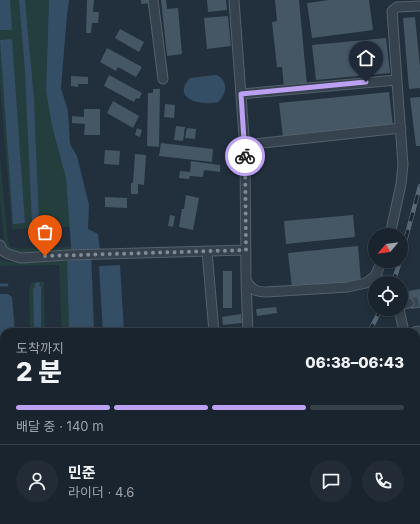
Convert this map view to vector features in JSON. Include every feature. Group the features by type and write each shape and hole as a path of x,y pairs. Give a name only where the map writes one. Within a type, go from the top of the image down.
{"street":[{"path":"153,0 163,79"},
{"path":"234,0 244,145 248,328"},
{"path":"392,228 401,184 403,165 392,11 397,7 420,6"},
{"path":"241,94 397,80"},
{"path":"244,145 401,128"},
{"path":"0,244 3,251 21,258 94,254 246,250"},
{"path":"207,251 214,328"},
{"path":"375,276 379,268"},
{"path":"246,280 251,288 257,292 348,287 368,281"},
{"path":"401,316 403,328"}],"green space":[{"path":"0,0 49,0 46,90 66,178 70,227 12,229 0,82"},
{"path":"0,157 8,242 11,247 21,249 71,247 72,252 23,253 10,250 5,245 0,200"},
{"path":"0,260 9,262 67,261 69,328 62,328 59,265 0,266"},
{"path":"32,282 44,282 45,328 41,328 40,283 33,289 34,328 30,328 29,290"}],"water":[{"path":"0,0 10,0 12,30 0,30"},
{"path":"19,0 25,0 34,100 39,224 32,224 25,71"},
{"path":"49,0 69,0 61,88 68,111 70,144 77,156 89,205 88,229 98,234 100,250 91,250 94,328 69,328 67,261 72,260 66,178 52,126 46,90"},
{"path":"12,39 25,223 13,224 0,40"},
{"path":"216,75 223,80 225,84 225,91 218,102 197,102 186,96 184,92 185,86 190,78"},
{"path":"120,265 124,328 103,328 99,266"},
{"path":"40,282 39,285 41,287 41,328 34,328 33,289 35,287 35,283"},
{"path":"0,294 8,294 12,297 15,328 0,328"}],"building":[{"path":"87,0 94,0 93,12 99,12 98,23 92,23 91,33 86,33"},
{"path":"141,0 152,0 152,3 141,4"},
{"path":"161,0 166,0 167,9 178,8 182,54 167,56"},
{"path":"207,0 226,0 227,10 208,12"},
{"path":"275,0 299,0 307,85 284,87 282,67 277,67 272,22 277,21"},
{"path":"329,0 369,0 373,30 312,38 307,3"},
{"path":"228,16 231,46 207,49 204,18"},
{"path":"415,17 420,67 420,88 409,89 403,18"},
{"path":"120,29 144,42 139,52 115,38"},
{"path":"386,38 390,73 316,80 312,45"},
{"path":"107,48 142,67 136,77 118,67 116,71 100,62"},
{"path":"109,75 142,93 139,99 136,98 134,102 104,86"},
{"path":"71,76 88,77 88,84 78,84 78,87 71,86"},
{"path":"153,89 160,89 159,147 147,146 148,93 153,93"},
{"path":"389,92 393,126 283,137 279,103"},
{"path":"420,97 420,146 416,146 410,98"},
{"path":"113,101 139,116 133,128 107,113"},
{"path":"165,104 175,105 174,118 164,117"},
{"path":"84,109 100,109 100,135 84,135 85,124 72,123 72,116 84,117"},
{"path":"176,126 185,127 183,141 174,140"},
{"path":"137,128 142,130 140,137 135,135"},
{"path":"187,128 196,129 195,139 185,138"},
{"path":"161,143 213,149 212,162 159,156"},
{"path":"105,150 120,151 119,165 104,164"},
{"path":"135,154 146,155 144,185 138,184 138,194 131,194 131,183 133,183"},
{"path":"191,161 220,165 220,172 204,170 203,177 190,176 189,179 179,178 180,171 190,172"},
{"path":"186,195 199,198 193,230 179,227"},
{"path":"105,197 127,198 127,208 105,207"},
{"path":"170,215 175,216 173,227 168,226"},
{"path":"353,215 355,237 286,244 284,221"},
{"path":"358,246 361,281 292,288 288,253"},
{"path":"223,271 232,271 232,308 223,308"},
{"path":"420,289 420,308 411,309 408,291"},
{"path":"276,307 277,313 257,316 256,309"},
{"path":"241,314 242,323 223,325 222,317"}],"waterway":[{"path":"0,285 7,285"}],"tunnel":[{"path":"409,303 420,301"}],"railway":[{"path":"408,230 420,186"},
{"path":"395,276 398,268"},
{"path":"371,328 377,316"}],"way so far":[{"path":"45,256 246,250 245,156"}],"route":[{"path":"245,156 241,94 366,82"}]}
